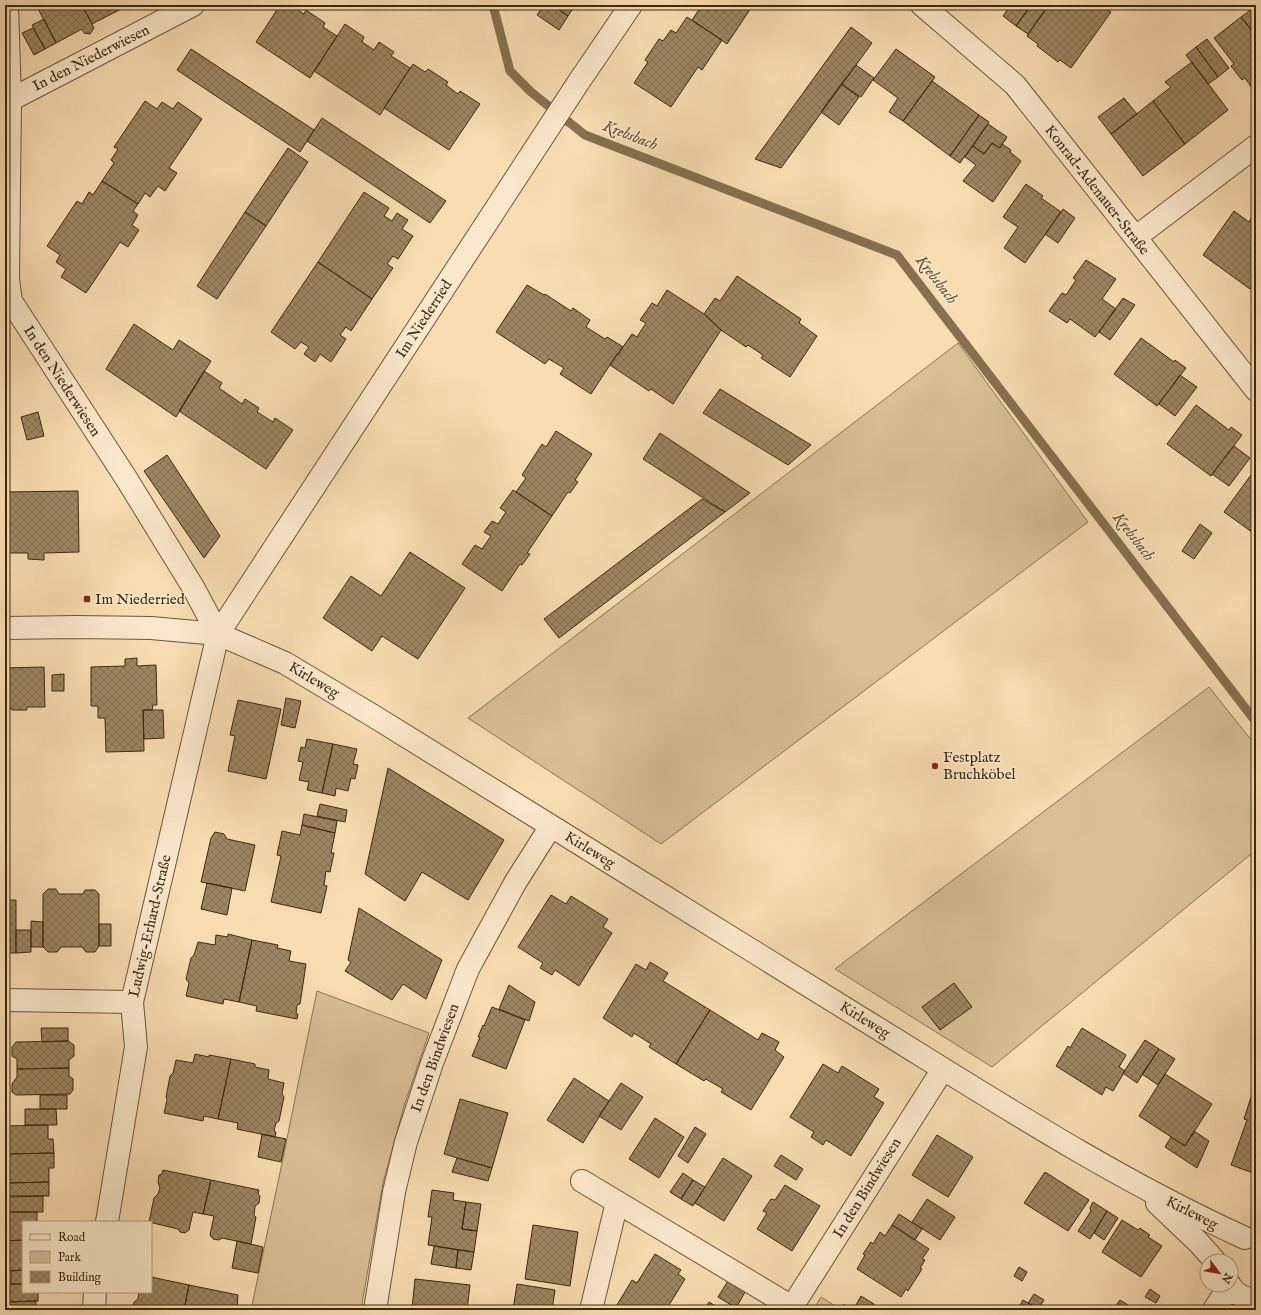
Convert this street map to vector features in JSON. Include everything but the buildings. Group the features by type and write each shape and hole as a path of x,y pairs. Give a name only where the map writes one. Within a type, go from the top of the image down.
{"street":[{"name":"In den Niederwiesen","path":"7,5 10,100 8,279 11,301 126,478 193,587 218,634"},
{"name":"In den Niederwiesen","path":"10,100 193,5"},
{"name":"Im Niederried","path":"218,634 578,83 631,5"},
{"name":"Konrad-Adenauer-Straße","path":"922,5 1015,85 1256,390"},
{"path":"1136,237 1256,146"},
{"name":"Kirleweg","path":"5,628 76,626 151,628 218,634 285,663 375,717 1010,1110 1139,1186 1213,1224 1250,1238"},
{"name":"Ludwig-Erhard-Straße","path":"107,1221 136,1047 132,1002 218,634"},
{"name":"In den Bindwiesen","path":"375,1310 396,1185 406,1142 432,1063 468,969 515,883 551,826"},
{"path":"5,1000 132,1002"},
{"name":"In den Bindwiesen","path":"582,1181 791,1309 943,1069"},
{"name":"Kirleweg","path":"1139,1186 1208,1253"},
{"path":"591,1310 617,1202"},
{"path":"1228,1253 1232,1246 1250,1238"},
{"path":"94,1310 95,1293"},
{"path":"1214,1310 1226,1293"},
{"path":"1238,1293 1251,1299 1256,1299"}],"green space":[{"path":"958,343 1088,522 661,844 468,718"},
{"path":"1209,687 1256,746 1256,850 992,1067 835,969"},
{"path":"317,991 429,1033 404,1106 383,1183 361,1310 251,1310 282,1163"},
{"path":"821,1297 840,1309 844,1304 853,1310 813,1310"}],"waterway":[{"name":"Krebsbach","path":"493,5 510,71 531,92 585,135 897,255 1256,722"}],"place":[{"name":"Im Niederried","path":"87,599"},
{"name":"Festplatz Bruchköbel","path":"935,766"}]}
